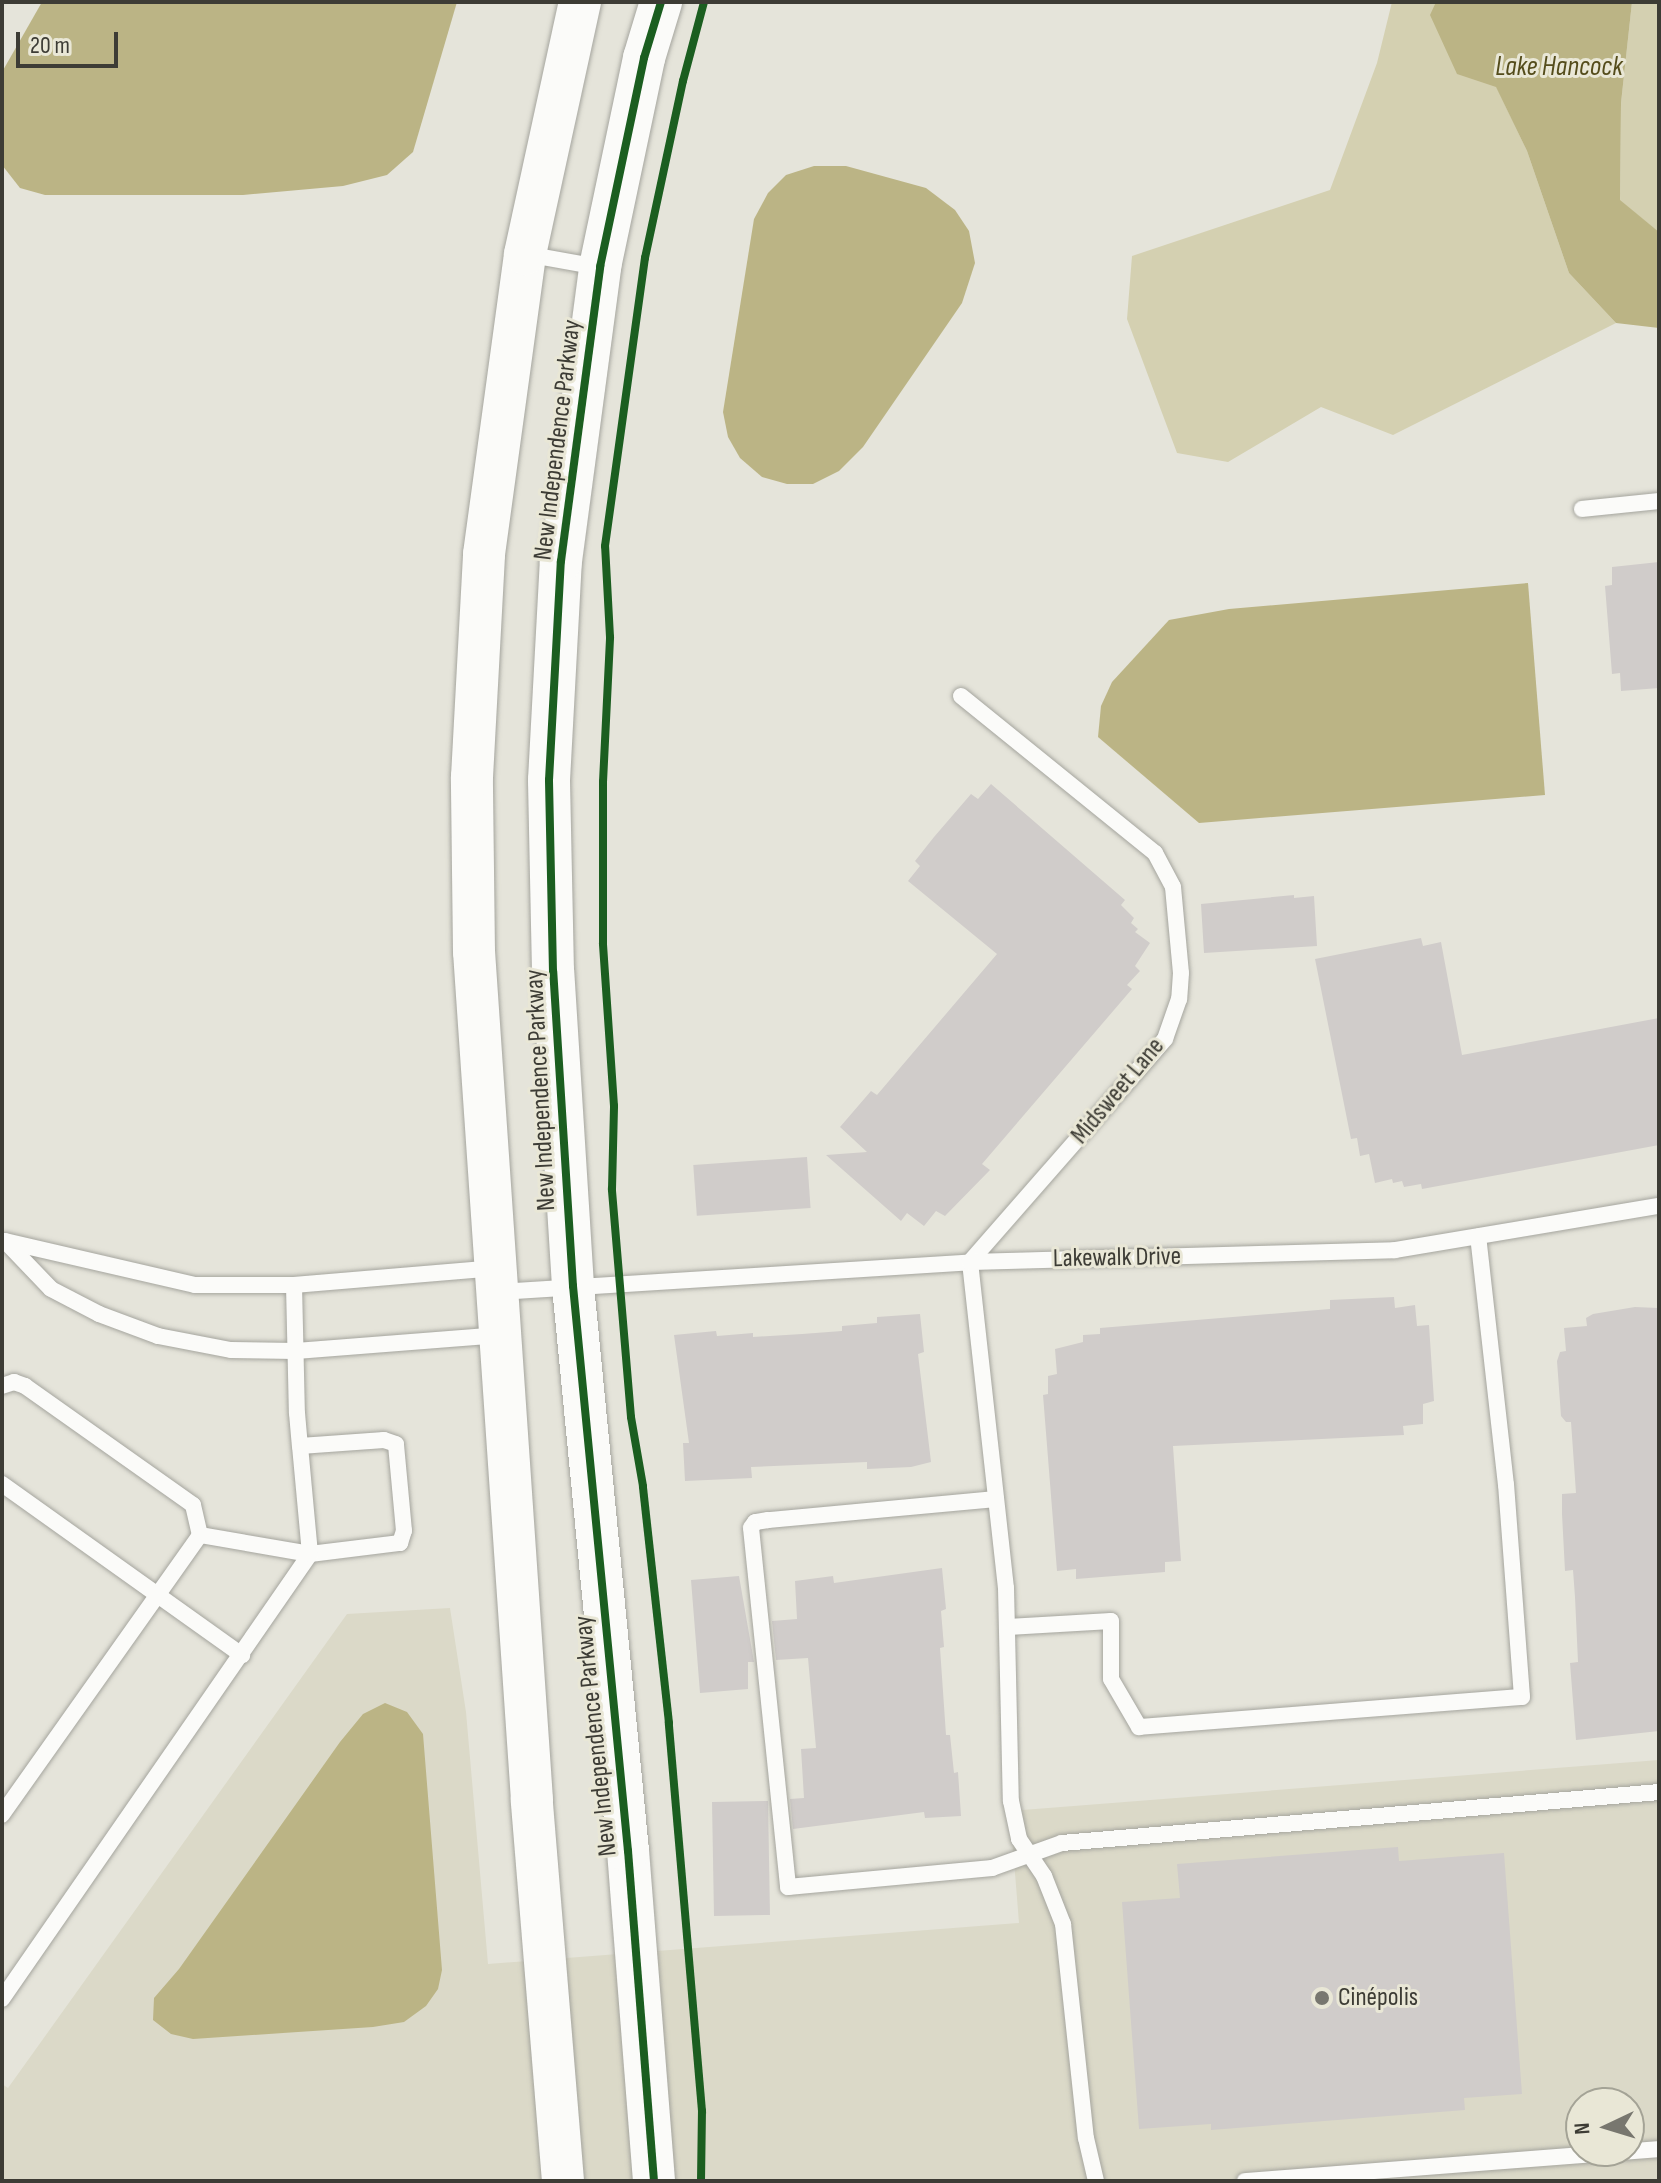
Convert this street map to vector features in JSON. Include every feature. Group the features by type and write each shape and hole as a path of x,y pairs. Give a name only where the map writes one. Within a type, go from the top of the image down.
{"street":[{"name":"New Independence Parkway","path":"563,2181 532,1800 474,952 472,777 484,554 525,254 580,2"},
{"name":"New Independence Parkway","path":"654,2181 628,1851 573,1286 553,972 549,780 561,561 600,267 644,58 661,2"}],"lane":[{"path":"525,254 600,267"},
{"path":"1582,509 1659,501"},
{"name":"Midsweet Lane","path":"961,696 1155,853 1173,887 1181,973 1179,999 1165,1039 970,1262"},
{"name":"Lakewalk Drive","path":"3,1242 195,1285 498,1280 573,1286 970,1262 1359,1252 1478,1237 1659,1206"},
{"path":"1008,1627 1111,1621 1111,1679 1139,1727 1522,1697 1506,1485 1478,1237"},
{"path":"3,1242 51,1289 99,1314 158,1336 231,1350 296,1351 502,1335"},
{"path":"970,1262 1008,1627 1011,1801 1019,1839 1044,1876 1063,1924 1086,2138 1096,2181"},
{"path":"2,1999 310,1554 300,1446 294,1285"},
{"path":"2,1386 14,1382 25,1386 193,1505 200,1535 2,1815"},
{"path":"200,1535 310,1554 400,1543 404,1531 399,1449 391,1440 300,1446"},
{"path":"2,1484 242,1655"},
{"path":"996,1499 768,1520 755,1522 751,1528 788,1887 992,1868 1062,1843 1659,1792"},
{"path":"1245,2181 1659,2149"}],"shaded area":[{"path":"1392,2 1437,2 1496,86 1527,151 1569,273 1616,323 1393,435 1321,407 1228,462 1177,453 1127,319 1132,256 1330,190 1377,63"},
{"path":"1632,2 1659,2 1659,232 1620,201 1621,103"},
{"path":"450,1608 466,1712 488,1964 1019,1923 1010,1811 1659,1760 1659,2181 2,2181 2,2084 8,2088 347,1614"}],"water":[{"path":"42,2 457,2 413,152 387,175 343,186 243,195 45,195 20,188 2,165 2,72"},
{"name":"Lake Hancock","path":"1436,2 1632,2 1621,103 1620,200 1659,232 1659,328 1616,323 1569,273 1527,151 1496,87 1457,74 1430,15"},
{"path":"814,166 846,166 926,188 955,210 969,231 975,263 962,303 863,447 839,471 813,484 787,484 762,477 740,458 728,437 723,412 754,219 768,193 786,175"},
{"path":"1528,583 1545,795 1199,823 1098,737 1101,706 1112,682 1169,620 1229,609"},
{"path":"385,1703 407,1712 423,1734 442,1970 438,1989 426,2006 404,2022 373,2027 193,2039 171,2034 153,2020 154,1998 179,1969 340,1742 363,1714"}],"building":[{"path":"1659,562 1659,688 1621,691 1620,673 1612,674 1605,586 1612,585 1612,567"},
{"path":"991,784 1125,900 1121,905 1134,918 1131,923 1138,929 1135,932 1150,943 1135,966 1140,971 1127,985 1132,989 982,1164 990,1170 945,1216 936,1211 924,1226 907,1213 901,1221 826,1155 867,1152 840,1127 871,1091 877,1095 997,954 908,881 920,866 915,861 934,837 971,794 978,799"},
{"path":"1294,895 1294,898 1314,896 1317,946 1204,953 1201,904"},
{"path":"1421,938 1423,946 1441,942 1462,1055 1659,1018 1659,1145 1422,1189 1421,1184 1404,1187 1402,1181 1393,1183 1392,1179 1375,1183 1369,1154 1360,1156 1357,1138 1351,1139 1315,959"},
{"path":"807,1157 811,1208 697,1216 693,1165"},
{"path":"1394,1297 1395,1308 1415,1305 1417,1326 1429,1325 1434,1401 1423,1404 1423,1424 1403,1426 1404,1435 1173,1446 1181,1561 1165,1562 1165,1572 1076,1579 1076,1569 1057,1571 1043,1395 1048,1394 1048,1376 1057,1374 1055,1349 1083,1342 1083,1335 1100,1334 1100,1328 1330,1309 1330,1300"},
{"path":"1635,1307 1658,1308 1659,1325 1659,1731 1576,1740 1570,1663 1578,1662 1575,1597 1573,1570 1565,1571 1562,1494 1576,1493 1571,1422 1566,1422 1561,1416 1557,1361 1560,1352 1566,1351 1564,1328 1587,1326 1586,1318 1593,1314"},
{"path":"920,1314 924,1352 918,1354 931,1462 911,1467 867,1469 867,1462 751,1467 752,1478 685,1481 683,1443 689,1443 674,1335 716,1331 717,1336 753,1333 753,1337 842,1331 842,1326 877,1323 877,1317"},
{"path":"942,1568 946,1609 941,1611 944,1647 940,1648 946,1735 950,1735 954,1773 958,1772 961,1816 925,1818 924,1812 793,1829 790,1799 804,1798 801,1749 816,1748 808,1658 776,1660 772,1621 797,1619 795,1581 833,1576 834,1583"},
{"path":"739,1576 754,1662 748,1662 748,1689 700,1693 691,1580"},
{"path":"768,1801 770,1915 714,1916 712,1802"},
{"name":"Cinépolis","path":"1398,1847 1399,1861 1504,1853 1522,2094 1464,2098 1465,2110 1211,2130 1211,2124 1139,2129 1122,1902 1180,1898 1177,1864"}],"cycle path":[{"path":"654,2181 628,1851 573,1286 553,972 549,780 561,561 600,267 644,58 661,2"},
{"path":"701,2181 702,2111 669,1723 643,1486 631,1417 612,1189 614,1106 603,943 603,782 610,637 605,546 645,258 683,81 704,2"}],"place":[{"name":"Cinépolis","path":"1322,1998"}]}
